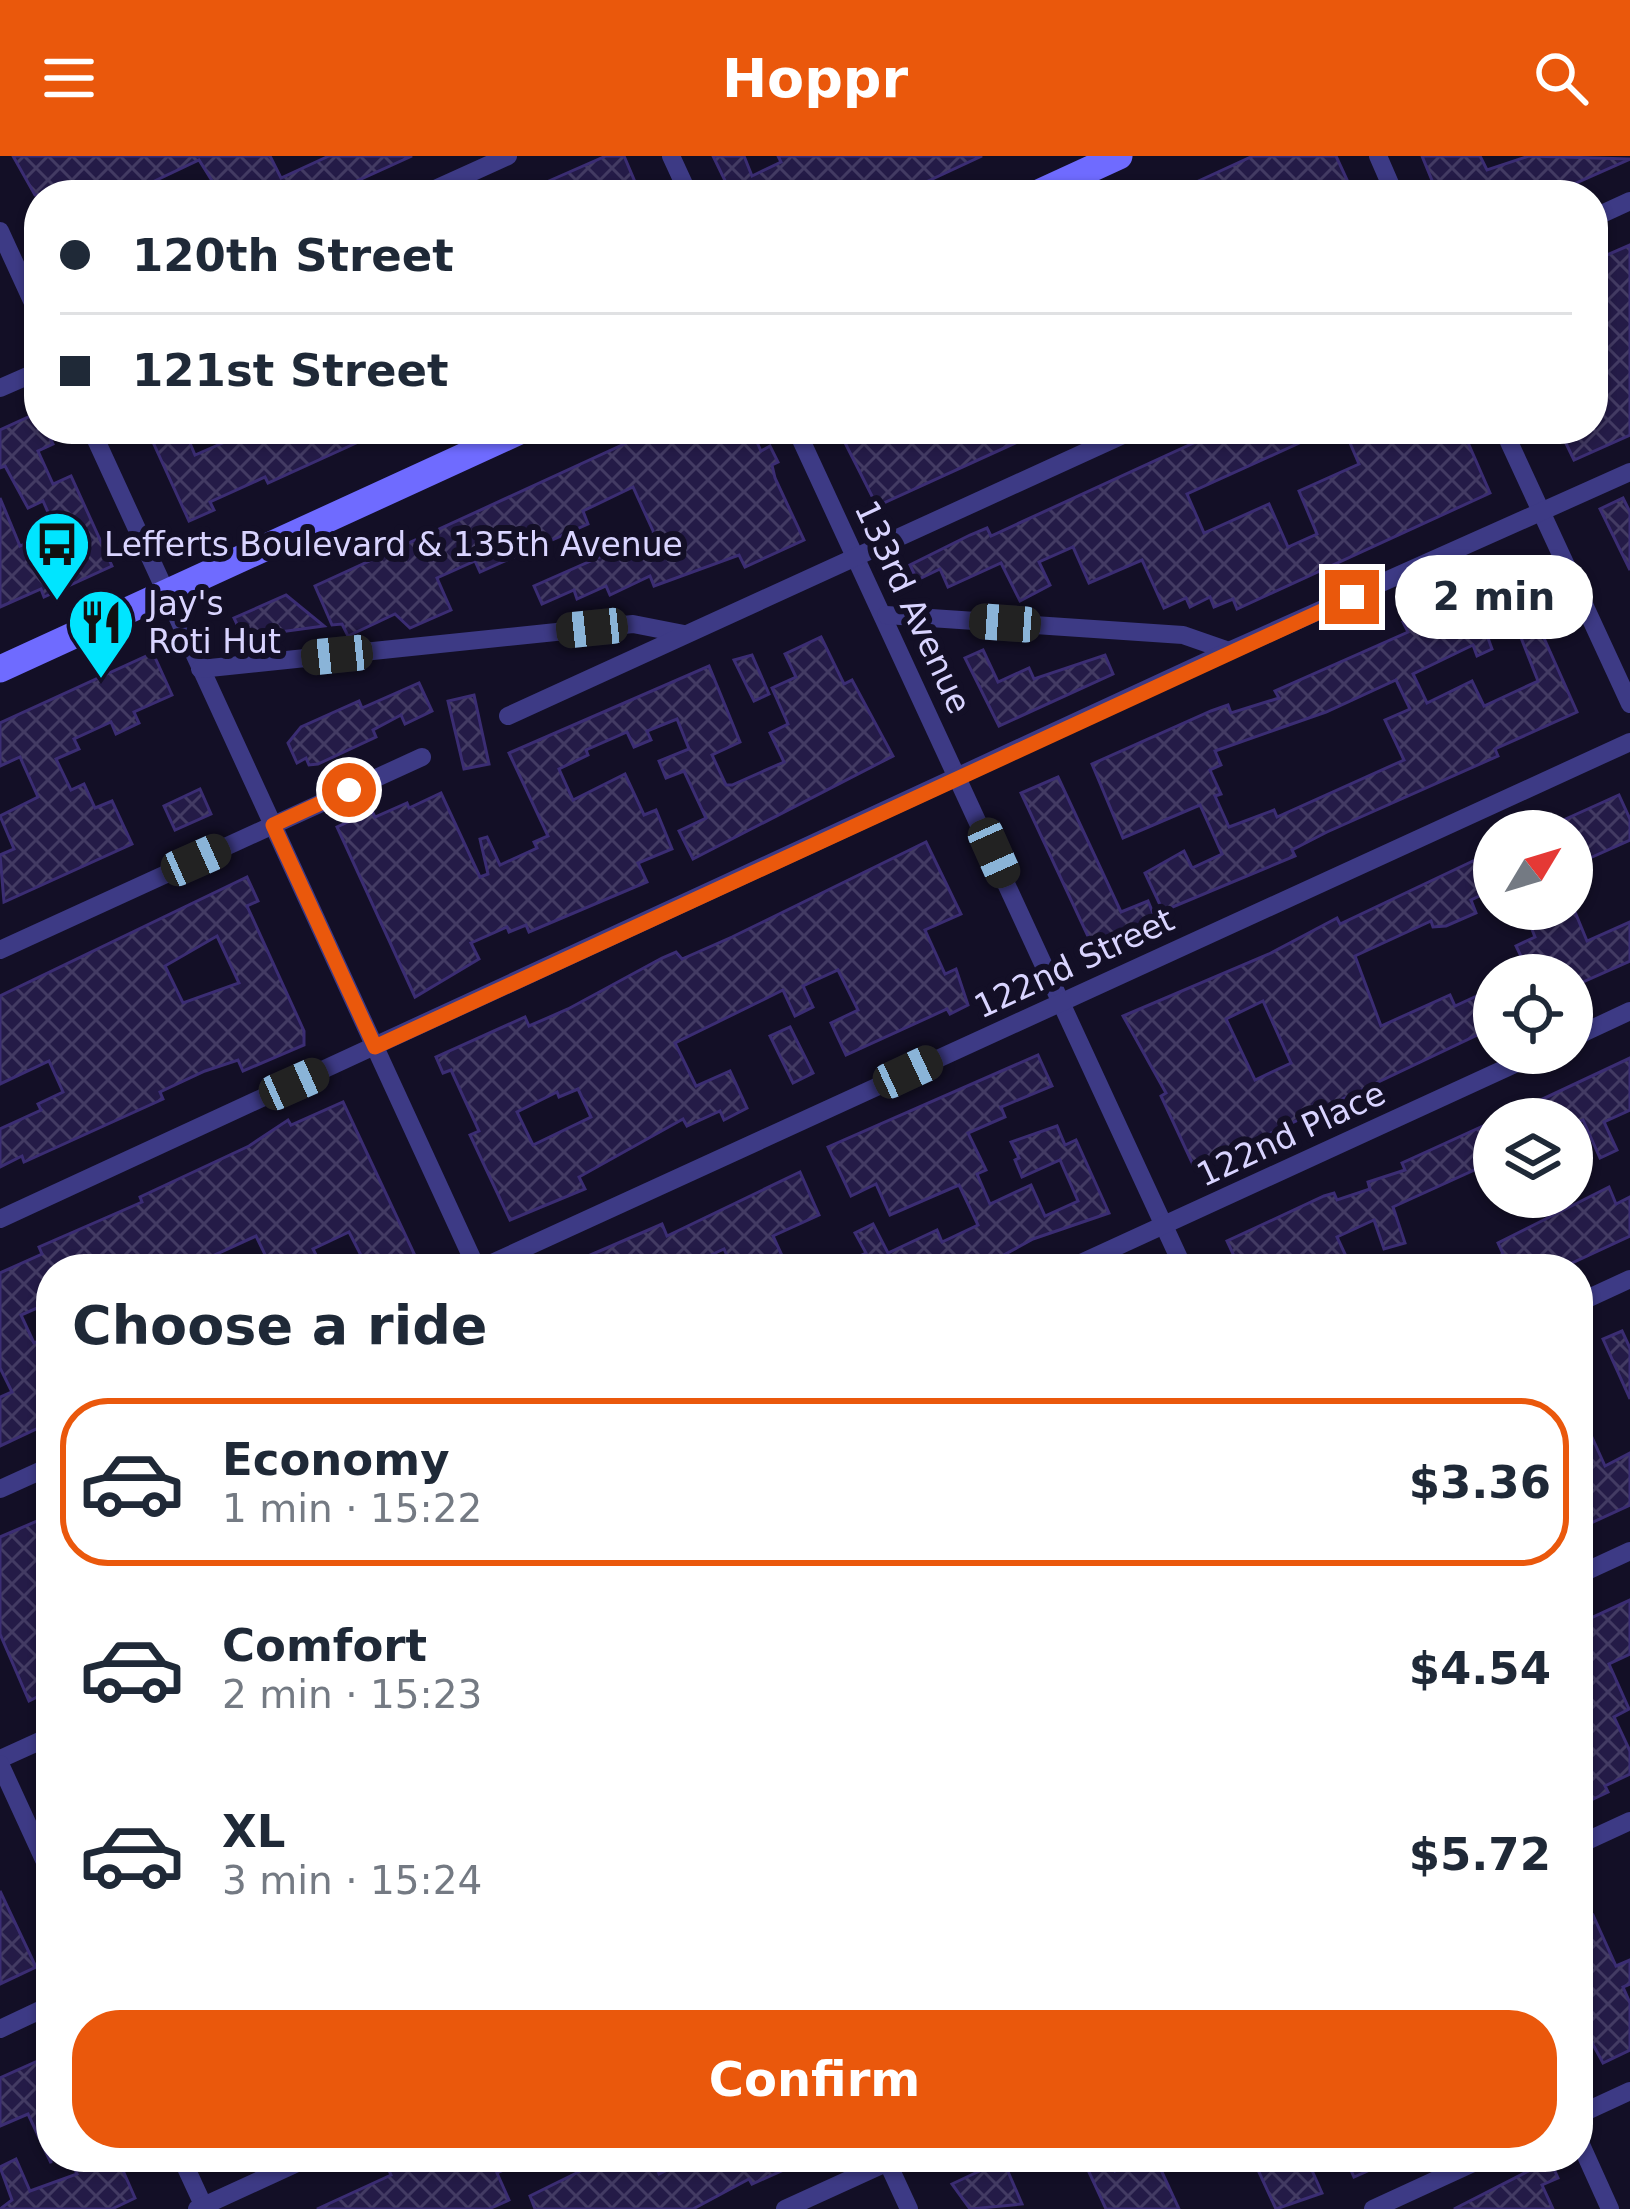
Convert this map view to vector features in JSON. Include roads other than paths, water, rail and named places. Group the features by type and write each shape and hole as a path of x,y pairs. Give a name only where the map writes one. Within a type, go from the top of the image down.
{"main road":[{"path":"1067,180 1119,156"},
{"path":"0,669 491,444"}],"street":[{"path":"455,180 508,156"},
{"path":"0,231 24,283"},
{"path":"98,444 471,1254"},
{"name":"133rd Avenue","path":"803,444 886,614 1177,1254"},
{"path":"508,716 1103,444"},
{"path":"1510,444 1630,704"},
{"path":"0,1220 1229,651 1630,472"},
{"path":"886,614 1183,635 1229,651"},
{"path":"200,669 633,624 684,634"},
{"name":"122nd Street","path":"511,1254 1630,742"},
{"path":"0,950 422,757"},
{"path":"1593,1028 1630,1011"},
{"name":"122nd Place","path":"1101,1254 1493,1074"},
{"path":"1593,1297 1630,1280"},
{"path":"0,1489 36,1473"},
{"path":"1593,1568 1630,1551"},
{"path":"36,1743 0,1761 36,1841"},
{"path":"1593,1838 1630,1822"},
{"path":"0,2029 36,2013"},
{"path":"1593,2108 1630,2091"},
{"path":"1593,2171 1610,2209"},
{"path":"187,2172 202,2208 278,2172"},
{"path":"785,2209 863,2172"},
{"path":"895,2172 909,2209"},
{"path":"1373,2209 1453,2172"}],"place":[{"name":"Lefferts Boulevard & 135th Avenue","path":"57,603"},
{"name":"Jay's Roti Hut","path":"101,681"}]}
